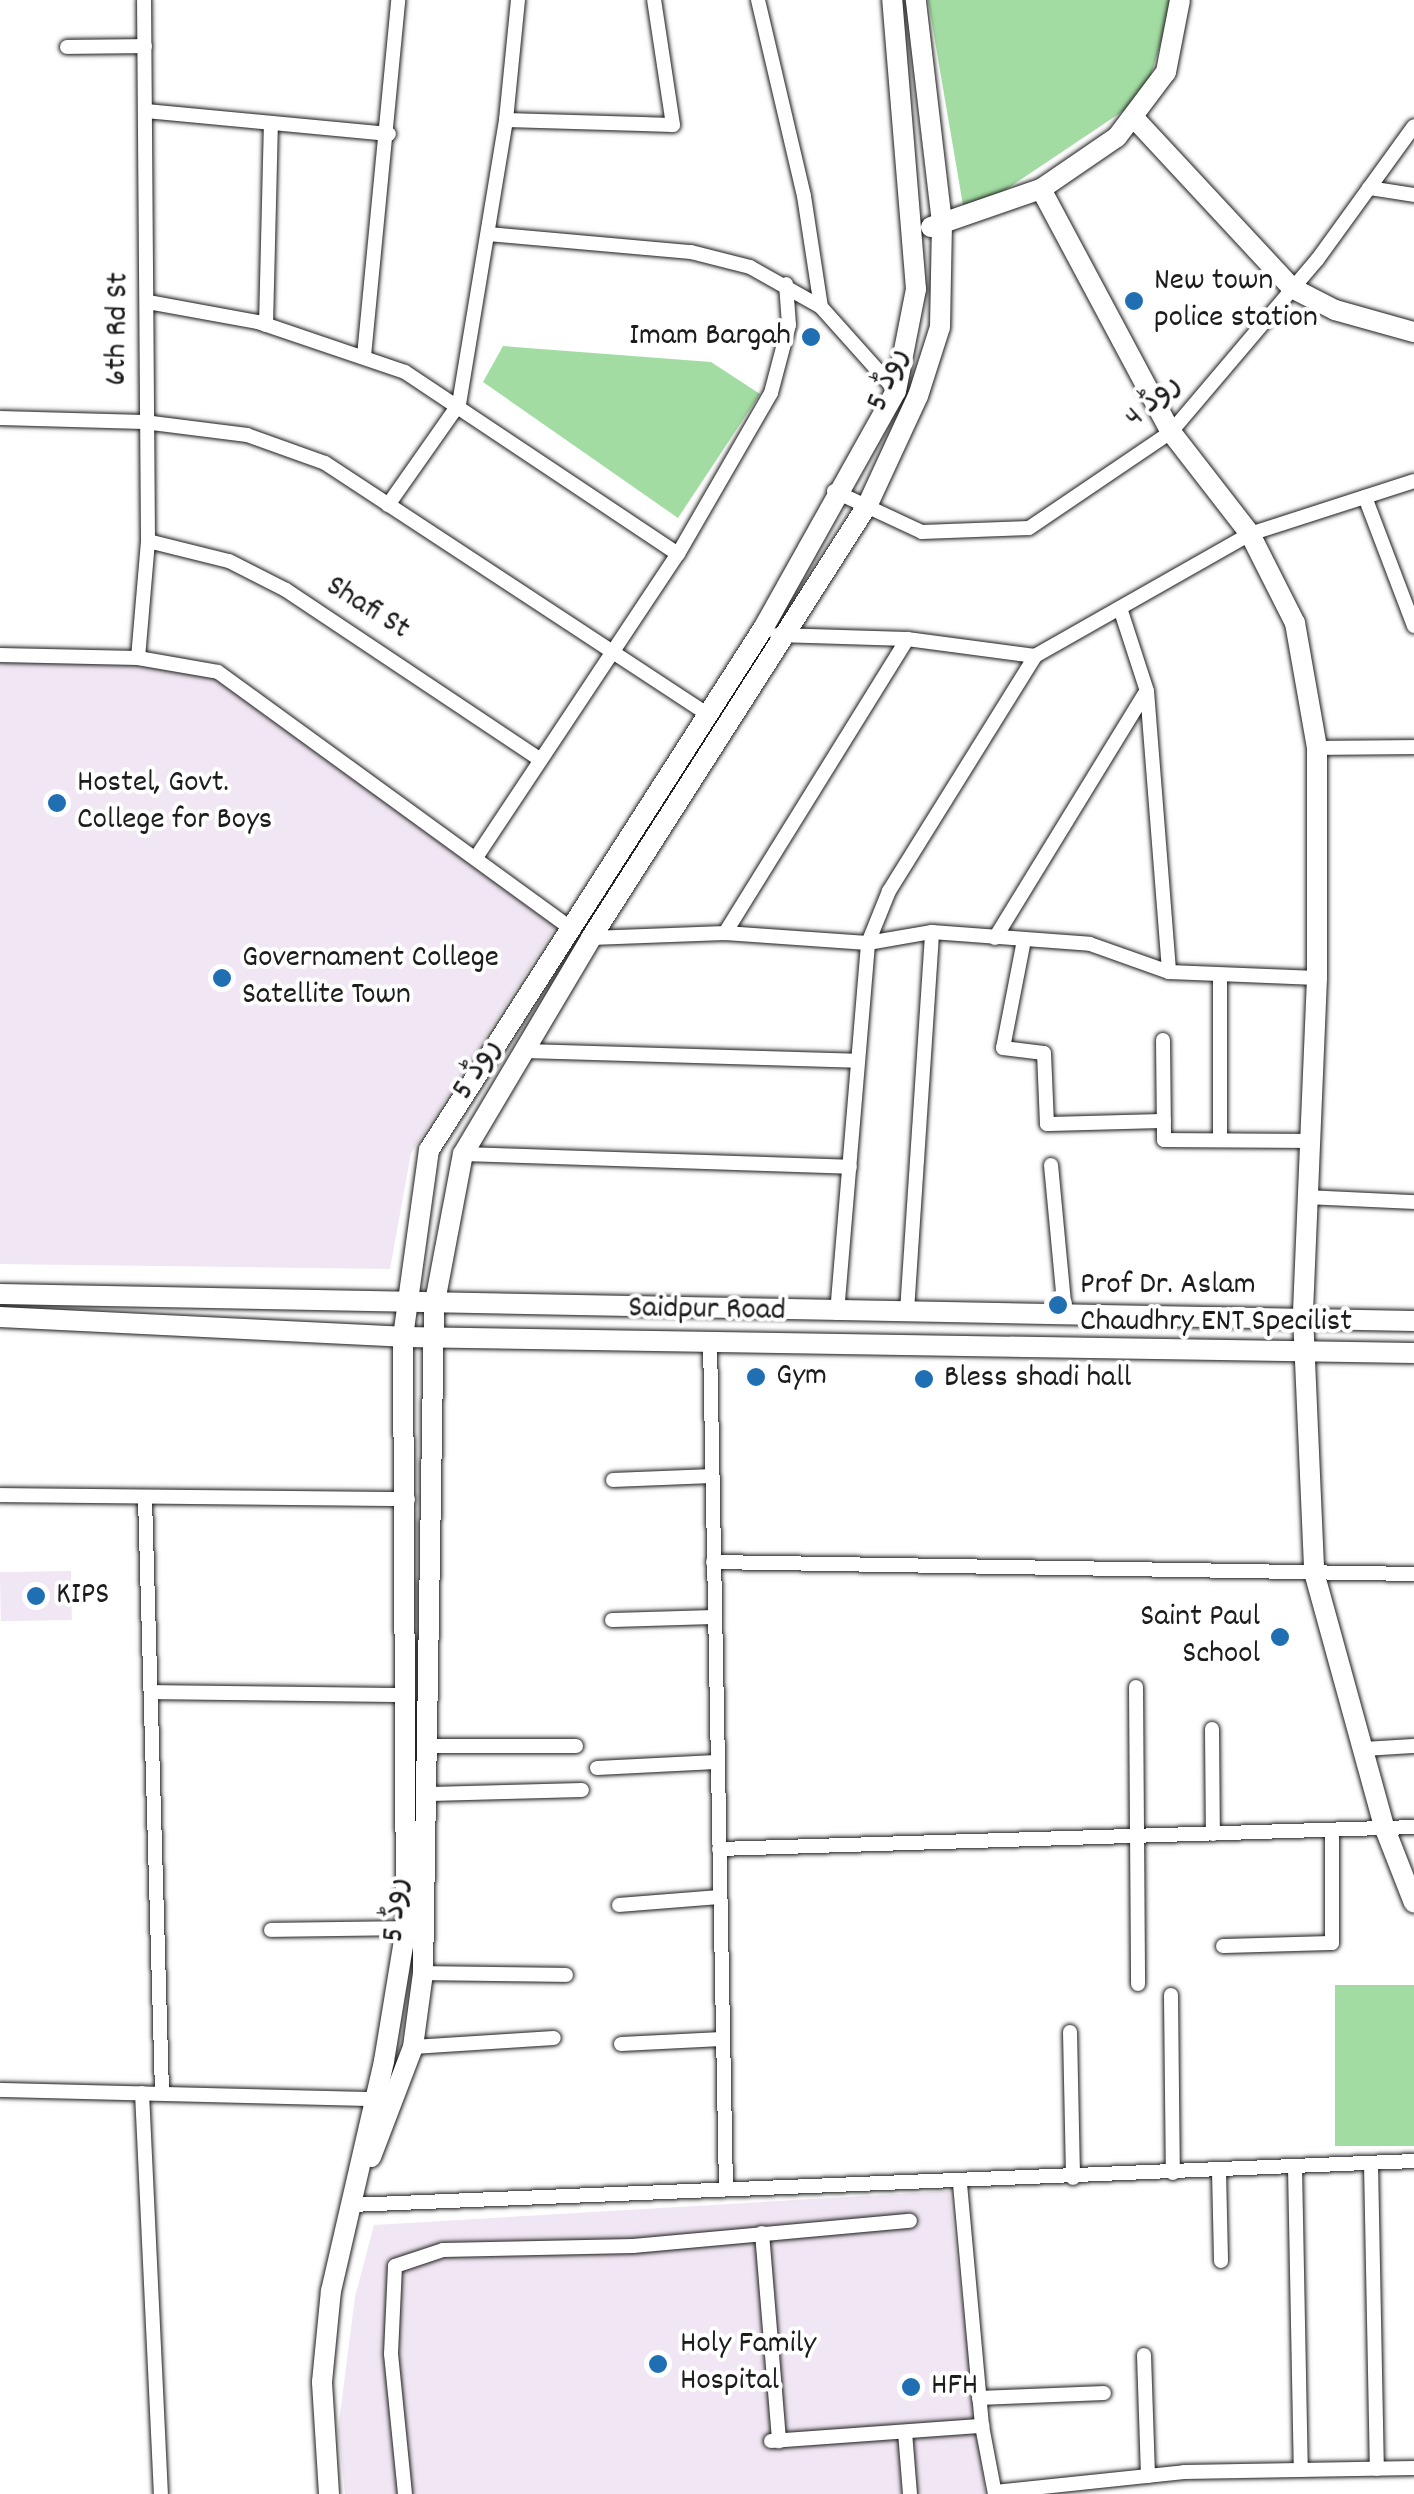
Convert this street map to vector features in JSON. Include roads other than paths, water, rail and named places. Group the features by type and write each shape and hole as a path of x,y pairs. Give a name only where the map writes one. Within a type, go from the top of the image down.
{"main road":[{"name":"روڈ 5","path":"329,2494 322,2382 332,2290 351,2205 387,2098 413,2046 423,1973 430,1794 434,1307 463,1154 524,1051 581,933 707,714 764,627 834,491 896,391 916,289 915,232 892,0"},
{"name":"روڈ 5","path":"387,2098 406,1928 408,1500 404,1305 429,1150 784,639 868,504 918,396 940,327 942,223 916,0"},
{"path":"915,232 1041,189 1134,119 1166,72 1180,0"},
{"path":"1134,119 1292,288 1335,310 1414,332"},
{"path":"1041,189 1171,432 1250,534 1295,623 1317,748 1317,978 1302,1315 1314,1572 1385,1828 1414,1903"},
{"name":"Saidpur Road","path":"0,1294 434,1307 1302,1315 1414,1321"},
{"name":"Saidpur Road","path":"0,1317 403,1337 1414,1353"}],"street":[{"name":"6th Rd St","path":"138,658 148,541 144,422 148,302 144,0"},
{"path":"364,356 389,134 398,0"},
{"path":"388,504 459,404 506,120 518,0"},
{"path":"506,120 673,125 654,0"},
{"path":"758,0 804,196 821,307"},
{"path":"67,47 145,46"},
{"path":"146,111 389,134"},
{"path":"266,324 271,123"},
{"name":"روڈ 4","path":"834,491 922,532 1028,528 1171,432 1292,288 1414,126"},
{"path":"1369,188 1414,195"},
{"path":"488,234 691,252 786,284 821,307 896,391"},
{"path":"477,856 538,758 678,554 771,392 789,326 786,284"},
{"path":"148,302 266,324 364,356 459,404 678,554"},
{"path":"0,418 144,422 247,435 325,463 707,714"},
{"path":"837,1313 868,944 889,891 1035,656 1250,534 1414,481"},
{"path":"1365,497 1414,626"},
{"name":"Shafi St","path":"148,541 229,561 286,590 538,758"},
{"path":"1120,608 1147,691 1168,972"},
{"path":"764,627 784,639 908,639 1035,656"},
{"path":"724,933 908,639"},
{"path":"0,655 138,658 218,672 581,933 724,933 868,944 932,932 1090,944 1168,972 1220,978 1317,978"},
{"path":"995,938 1147,691"},
{"path":"1317,748 1414,747"},
{"path":"907,1311 932,932"},
{"path":"1024,940 1003,1048 1044,1053 1047,1124 1164,1121"},
{"path":"1220,978 1220,1140"},
{"path":"1163,1040 1164,1140 1310,1141"},
{"path":"524,1051 858,1061"},
{"path":"463,1154 850,1167"},
{"path":"1051,1165 1064,1313"},
{"path":"1308,1198 1414,1202"},
{"path":"710,1341 726,2188"},
{"path":"613,1480 712,1476"},
{"path":"0,1496 408,1500"},
{"path":"145,1498 162,2093"},
{"path":"713,1562 1414,1574"},
{"path":"612,1620 715,1617"},
{"path":"1136,1687 1138,1984"},
{"path":"151,1692 408,1695"},
{"path":"1212,1729 1213,1834"},
{"path":"430,1746 576,1746"},
{"path":"1363,1749 1414,1746"},
{"path":"597,1768 716,1762"},
{"path":"430,1794 582,1790"},
{"path":"720,1848 1414,1827"},
{"path":"1223,1946 1332,1944 1332,1830"},
{"path":"619,1905 719,1897"},
{"path":"272,1930 406,1928"},
{"path":"423,1973 566,1975"},
{"path":"1171,1995 1173,2173"},
{"path":"1070,2032 1072,2178"},
{"path":"413,2046 554,2038"},
{"path":"622,2044 722,2039"},
{"path":"0,2090 387,2098"},
{"path":"142,2093 161,2494"},
{"path":"351,2205 726,2188 960,2184 1414,2161"},
{"path":"1371,2163 1377,2469"},
{"path":"1295,2167 1301,2470"},
{"path":"1219,2171 1222,2261"},
{"path":"960,2184 982,2426 995,2493 1148,2476 1414,2468"},
{"path":"405,2494 392,2354 396,2266 443,2250 633,2246 910,2221"},
{"path":"762,2233 775,2441 982,2426"},
{"path":"1144,2355 1148,2476"},
{"path":"980,2398 1104,2393"},
{"path":"905,2432 910,2494"}],"place":[{"name":"New town police station","path":"1134,301"},
{"name":"Imam Bargah","path":"811,337"},
{"name":"Hostel, Govt. College for Boys","path":"57,803"},
{"name":"Governament College Satellite Town","path":"222,978"},
{"name":"Prof Dr. Aslam Chaudhry ENT Specilist","path":"1058,1305"},
{"name":"Gym","path":"756,1377"},
{"name":"Bless shadi hall","path":"924,1379"},
{"name":"KIPS","path":"36,1596"},
{"name":"Saint Paul School","path":"1280,1637"},
{"name":"Holy Family Hospital","path":"658,2364"},
{"name":"HFH","path":"911,2387"}]}
